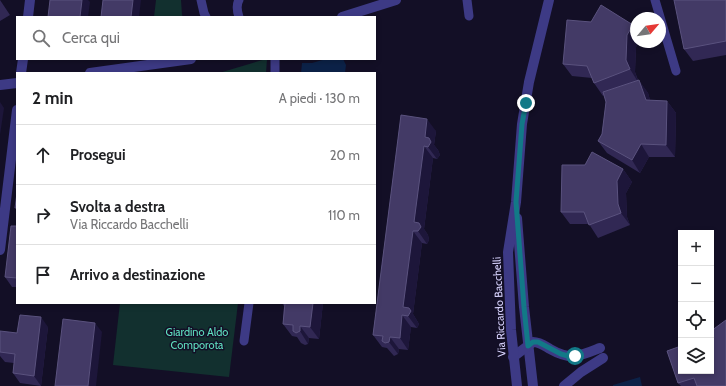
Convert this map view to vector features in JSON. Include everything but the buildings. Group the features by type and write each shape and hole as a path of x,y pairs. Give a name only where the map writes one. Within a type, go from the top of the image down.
{"street":[{"path":"28,16 30,0"},
{"path":"345,16 396,0"},
{"name":"Via Riccardo Bacchelli","path":"517,386 511,330 508,252 516,202 518,164 524,110 536,51 549,0"},
{"path":"21,72 23,60"},
{"path":"97,72 184,60"},
{"path":"0,85 16,83"},
{"path":"0,250 16,118"},
{"name":"Via Riccardo Bacchelli","path":"516,202 524,307 533,386"},
{"path":"513,357 533,342 538,342 565,356 602,353 582,372 564,386"}],"lane":[{"path":"201,0 206,16"},
{"path":"239,0 237,3 239,16"},
{"path":"467,0 469,16"},
{"path":"655,0 676,71"},
{"path":"275,60 275,72"},
{"path":"244,341 248,304"}],"green space":[{"path":"156,0 181,0 182,16 154,16"},
{"path":"264,60 267,60 266,72 222,72"},
{"name":"Giardino Aldo Comporota","path":"120,304 238,304 229,377 113,365"}],"water":[{"path":"322,60 344,60 346,65 345,72 301,72 302,63 312,63"},
{"path":"640,377 642,386 613,386 613,385"}],"route":[{"path":"526,103 522,124 516,202 528,346 533,342 538,342 557,353 575,356"}]}
